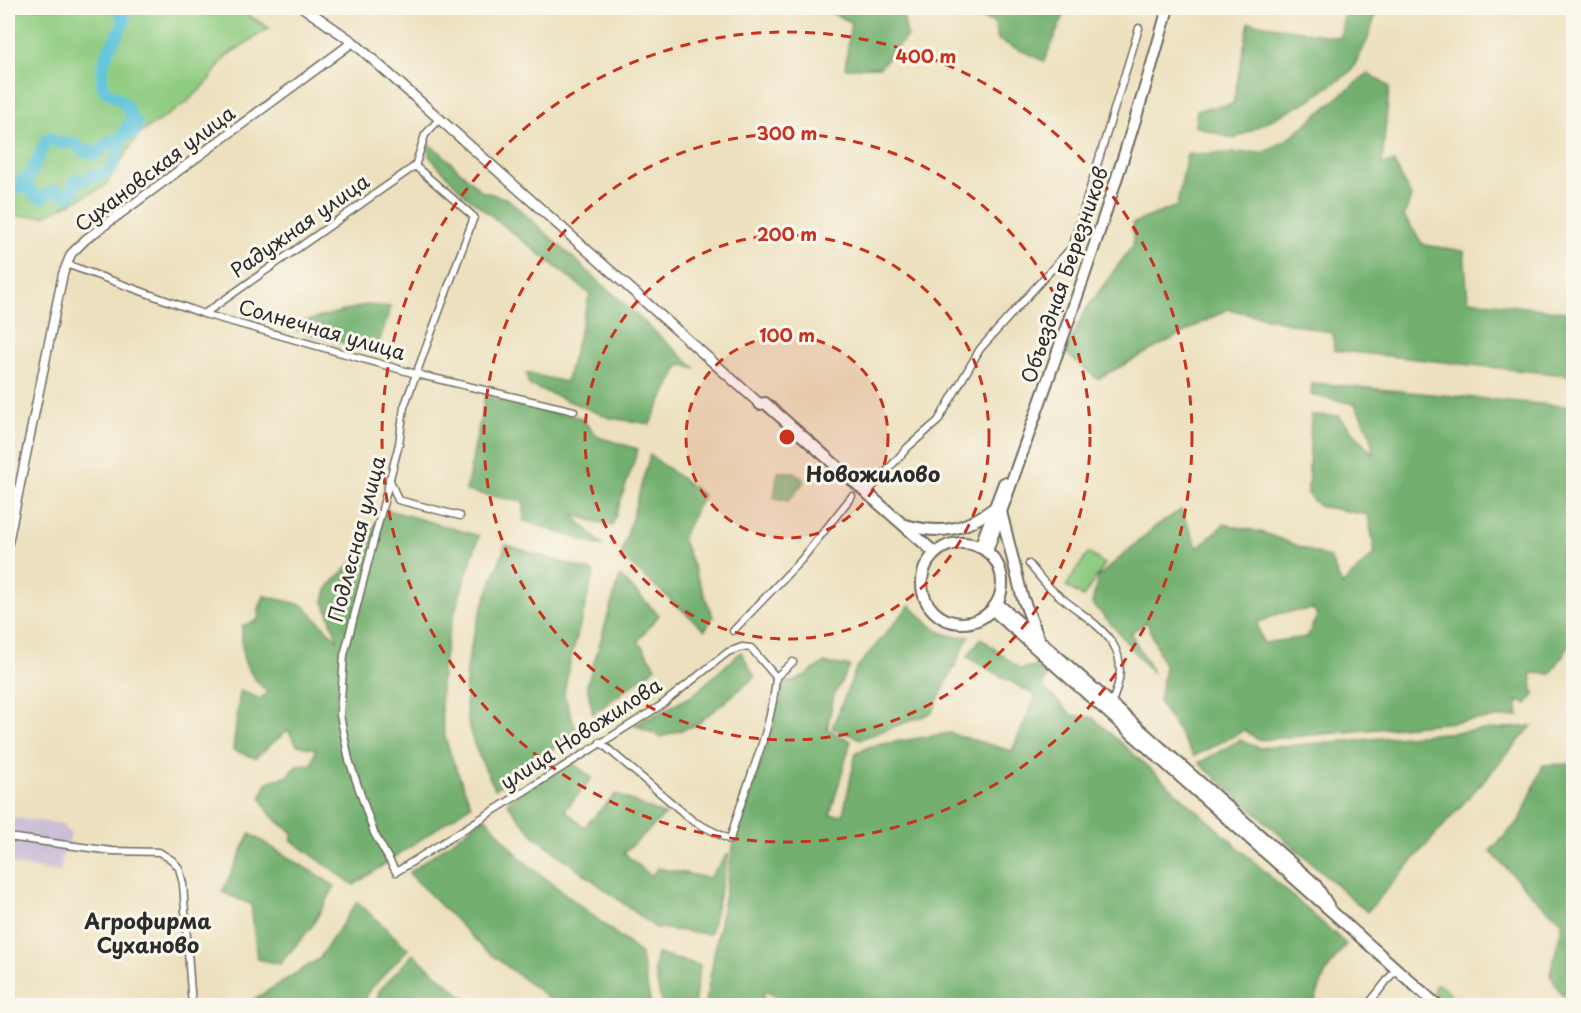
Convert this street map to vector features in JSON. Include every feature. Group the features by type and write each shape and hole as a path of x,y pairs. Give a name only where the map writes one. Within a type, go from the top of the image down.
{"highway":[{"name":"Объездная Березников","path":"998,510 1077,286 1162,8"},
{"name":"Объездная Березников","path":"983,549 1085,276 1141,103 1168,8"},
{"path":"760,404 765,403 902,524 933,555"},
{"path":"760,404 933,555"},
{"path":"902,524 929,532 954,529 998,510 1022,596 1039,640"},
{"path":"967,543 983,549 998,565 1002,578 1002,591 995,607 977,620 964,623 951,621 934,611 926,601 922,588 923,575 933,555 954,544 967,543"},
{"path":"995,607 1039,640 1315,884 1335,916"},
{"path":"995,607 1335,916 1438,1005"}],"main road":[{"path":"304,8 353,42 760,404"}],"street":[{"path":"870,490 909,447 938,421 980,349 1026,295 1052,273 1072,247 1139,28"},
{"name":"Сухановская улица","path":"8,543 66,264 86,239 353,42"},
{"path":"415,166 425,135 440,118"},
{"name":"Подлесная улица","path":"396,872 374,833 349,760 340,715 344,655 399,444 404,407 474,217 415,166"},
{"name":"Радужная улица","path":"204,314 415,166"},
{"name":"Солнечная улица","path":"66,264 204,314 416,374 574,411"},
{"path":"389,477 399,500 460,516"},
{"path":"733,631 802,559 852,496"},
{"path":"1029,564 1050,588 1108,636 1117,650 1120,683 1111,704"},
{"name":"улица Новожилова","path":"396,872 660,706 728,652 742,647 756,653 776,677"},
{"path":"600,742 693,821 730,840 754,773 775,693 776,677 793,662"},
{"path":"8,837 64,847 159,852 172,860 179,868 183,884 192,1005"},
{"path":"1367,1005 1396,969"}],"shaded area":[{"path":"8,817 62,824 71,833 68,851 63,852 60,872 8,864"}],"green space":[{"path":"8,8 237,8 269,28 226,56 206,84 187,102 138,135 105,186 45,216 8,216 8,109 10,109"},
{"path":"821,8 902,8 907,36 880,67 845,68 851,22"},
{"path":"956,8 1067,8 1044,61 998,40 995,23"},
{"path":"1345,8 1378,8 1367,41 1351,72 1306,102 1234,139 1195,126 1197,110 1233,104 1249,22 1340,38"},
{"path":"1368,73 1389,87 1382,164 1394,162 1411,197 1404,216 1423,245 1464,251 1468,300 1573,313 1573,376 1334,350 1333,333 1228,309 1097,379 1065,352 1085,311 1133,245 1133,223 1177,206 1187,154 1265,152 1285,141"},
{"path":"428,144 440,152 481,191 508,199 696,369 684,365 678,367 650,424 610,418 529,385 526,373 566,382 590,294 464,194 429,156"},
{"path":"366,305 391,307 376,351 283,327"},
{"path":"1312,383 1573,407 1573,639 1551,674 1531,673 1534,695 1527,704 1517,701 1519,716 1258,740 1245,730 1194,756 1159,702 1165,668 1147,622 1131,633 1153,673 1092,604 1098,577 1157,525 1181,510 1198,548 1224,524 1264,533 1330,558 1342,585 1375,553 1368,515 1319,506 1308,495 1311,415 1339,416 1373,454 1371,436 1355,404 1311,395","holes":["1313,609 1317,616 1307,637 1263,643 1257,623 1281,613"]},
{"path":"485,396 581,418 598,437 638,449 612,526 573,515 604,547 524,521 524,502 466,491"},
{"path":"650,455 703,495 682,538 713,617 705,630 621,556"},
{"path":"778,472 794,472 803,479 803,483 788,501 774,498"},
{"path":"385,509 479,536 448,636 441,688 441,714 446,740 471,805 354,885 291,840 293,832 273,817 261,796 268,782 288,776 297,765 312,764 316,749 297,745 288,730 255,758 233,750 240,691 261,699 267,692 245,663 242,626 258,620 264,596 303,605 338,641 324,601 328,587 360,555 373,527"},
{"path":"506,545 594,572 569,666 564,694 577,733 495,789 471,734 466,709 466,685 473,638"},
{"path":"1088,553 1105,564 1083,597 1066,586"},
{"path":"620,576 659,615 638,641 656,667 593,714 587,685"},
{"path":"910,605 923,619 943,633 969,636 932,713 861,739 832,728 856,669"},
{"path":"981,638 1020,669 1035,666 1047,674 1043,687 1072,715 1093,718 1346,944 1326,972 1313,1005 798,1006 764,991 763,1005 705,1006 738,820 748,801 774,723 770,707 781,702 780,683 796,681 824,663 850,666 834,695 827,729 851,741 830,815 843,815 856,753 871,746 949,733 1012,751 1036,696 967,657"},
{"path":"741,652 755,677 696,725 661,737 635,725 692,696"},
{"path":"1532,726 1367,912 1199,763 1240,740 1259,748"},
{"path":"568,759 592,778 565,810 584,827 616,794 665,815 624,853 651,876 658,868 709,878 729,853 710,934 656,928 534,836 507,803"},
{"path":"1574,764 1573,996 1562,995 1550,975 1563,922 1539,902 1490,851 1520,820 1543,765"},
{"path":"485,817 521,859 640,953 651,1005 558,1005 484,949 409,873"},
{"path":"250,834 335,886 312,926 280,964 257,959 251,904 222,892"},
{"path":"357,902 408,949 367,993 365,1005 245,1005 319,959"},
{"path":"413,954 473,1005 376,1005 379,991"},
{"path":"657,954 700,965 694,1005 662,1005 654,969"},
{"path":"1435,985 1439,985 1464,1005 1450,1005 1434,992"}],"waterway":[{"path":"8,189 29,186 32,193 41,198 55,190 69,196 74,192 73,182 76,179 85,181 92,175 96,177 113,168 121,138 132,118 123,102 104,90 102,80 107,54 125,20 116,8"},
{"path":"23,185 22,180 30,175 46,140 50,137 59,143 74,143 84,152 88,150 95,155 108,142 135,132 137,123 132,118"}],"district":[{"name":"Новожилово","path":"873,475"},
{"name":"Агрофирма Суханово","path":"148,934"}]}
